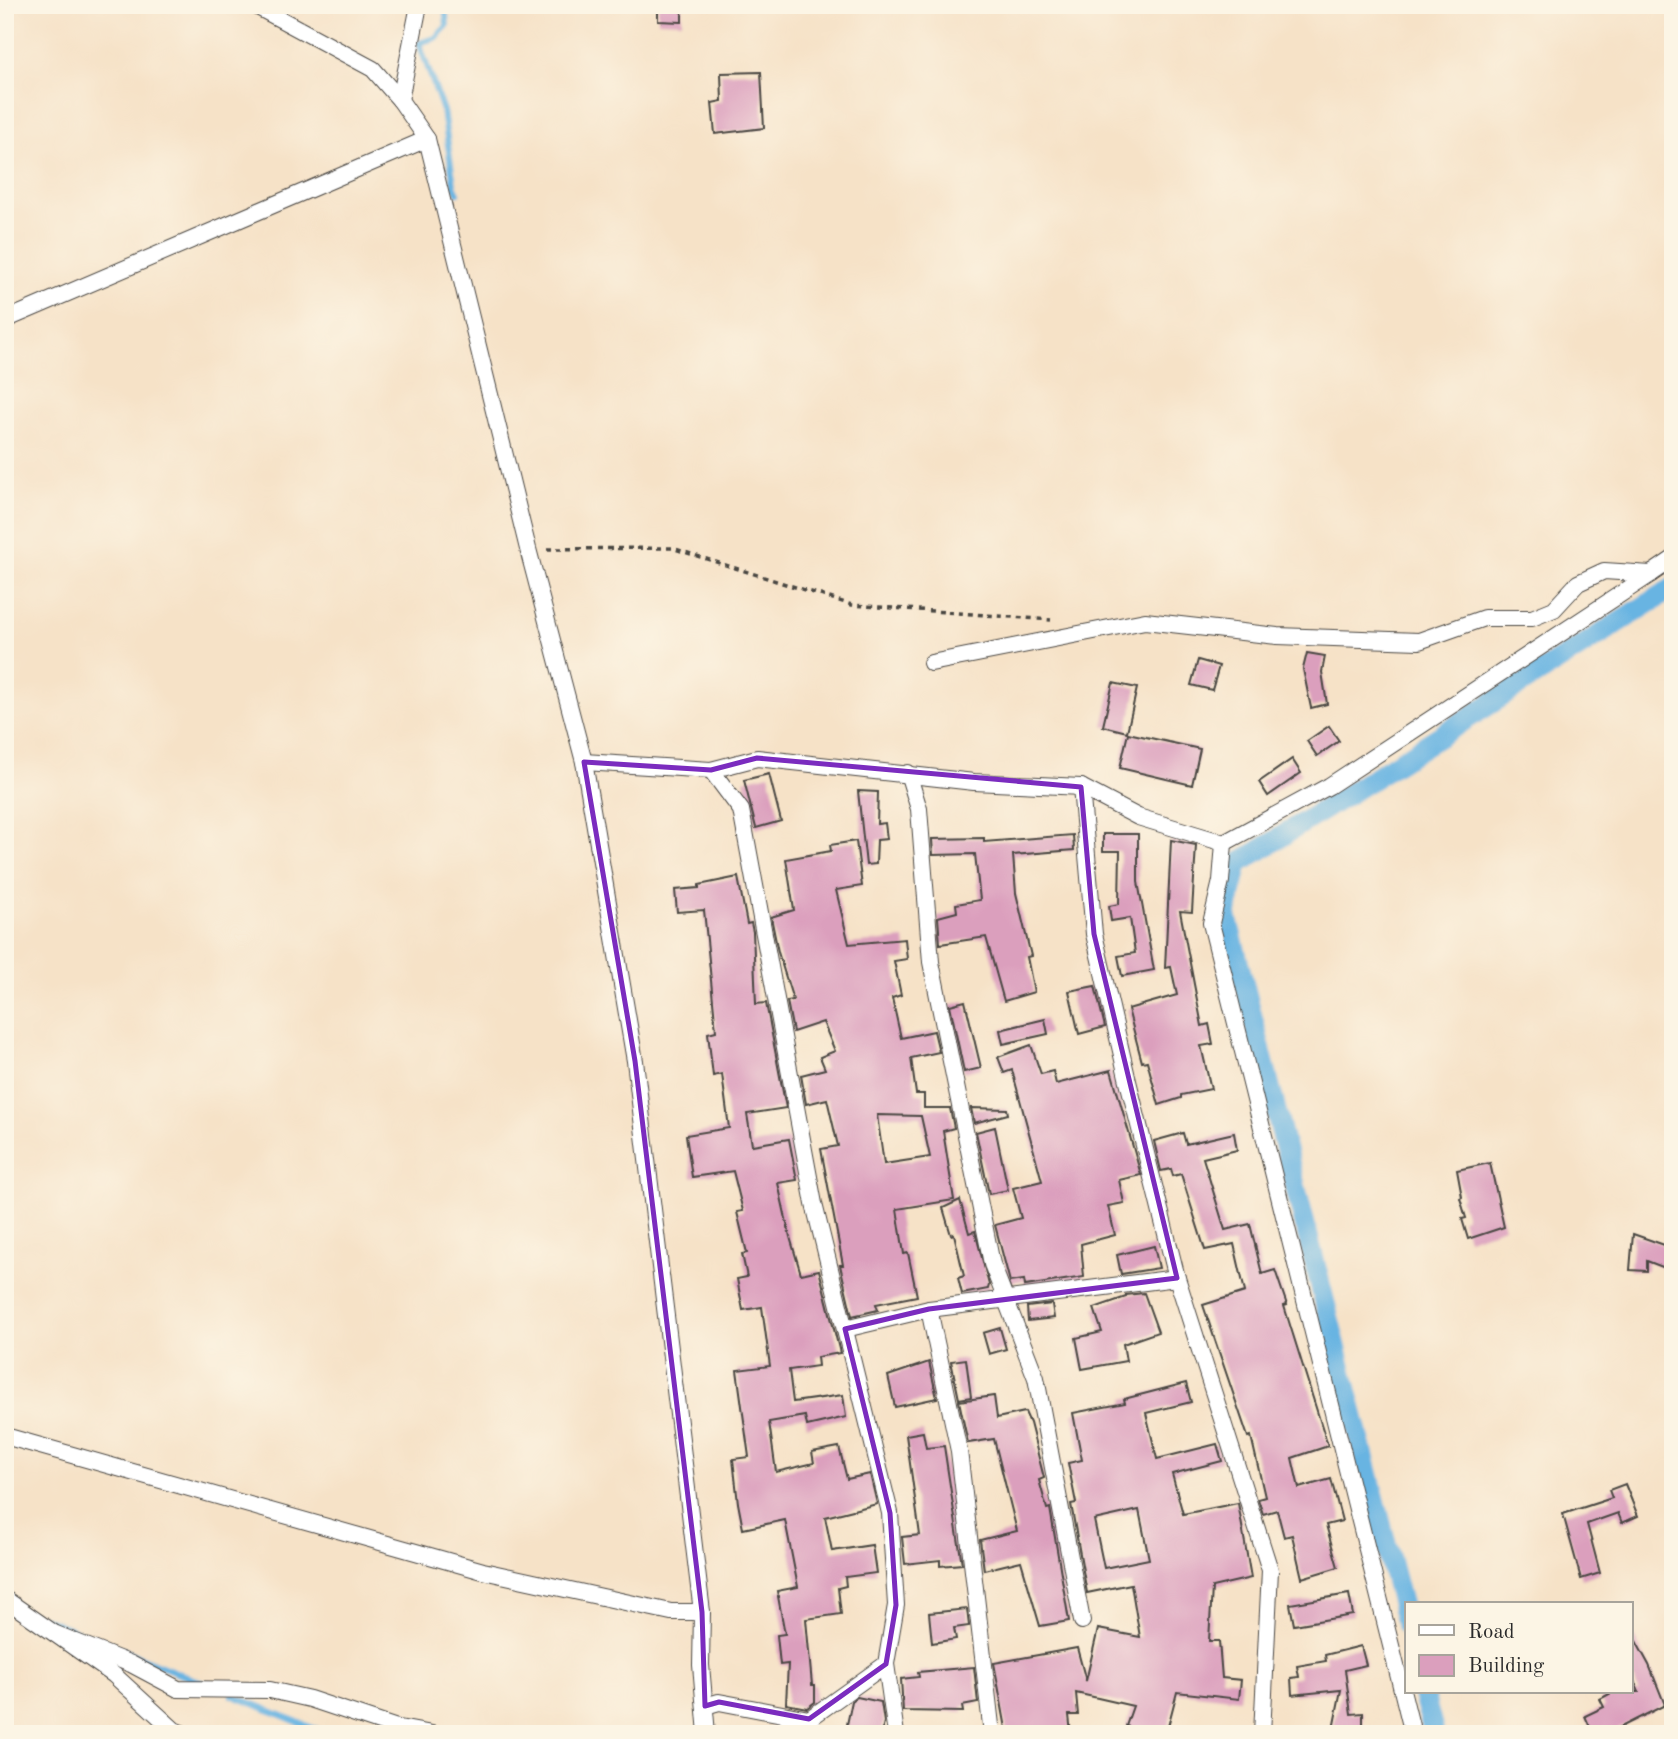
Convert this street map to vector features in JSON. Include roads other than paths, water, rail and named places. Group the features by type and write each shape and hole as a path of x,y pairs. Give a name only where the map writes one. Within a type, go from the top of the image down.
{"street":[{"path":"254,5 373,69 400,100 427,139 528,549 584,762 635,1061 702,1612 701,1665 707,1734"},
{"path":"400,100 419,5"},
{"path":"5,320 427,139"},
{"path":"584,762 711,770 757,758 974,782 1080,787 1138,817 1224,843 1329,786 1673,559"},
{"path":"931,663 1145,621 1277,636 1419,641 1484,618 1532,618 1554,609 1578,583 1604,571 1651,573"},
{"path":"711,770 741,810 814,1204 890,1513 896,1605 886,1664 896,1734"},
{"path":"908,773 919,809 931,962 992,1264 1036,1378 1082,1621"},
{"path":"1080,787 1094,934 1177,1278 1270,1570 1262,1734"},
{"path":"1224,843 1221,881 1211,923 1413,1734"},
{"path":"845,1329 929,1309 1005,1297 1177,1278"},
{"path":"929,1309 958,1451 992,1734"},
{"path":"5,1436 483,1571 671,1612 702,1612"},
{"path":"5,1599 114,1675 174,1730 184,1734"},
{"path":"56,1634 131,1664 178,1689 270,1690 310,1699 394,1727 432,1734"},
{"path":"705,1706 719,1702 809,1719 886,1664"}],"waterway":[{"path":"445,5 447,26 435,38 419,43 443,111 454,185 458,193"},
{"path":"1405,1618 1226,914 1238,864 1673,588"},
{"path":"44,1618 205,1684"},
{"path":"1424,1694 1434,1734"},
{"path":"232,1695 327,1734"}]}
